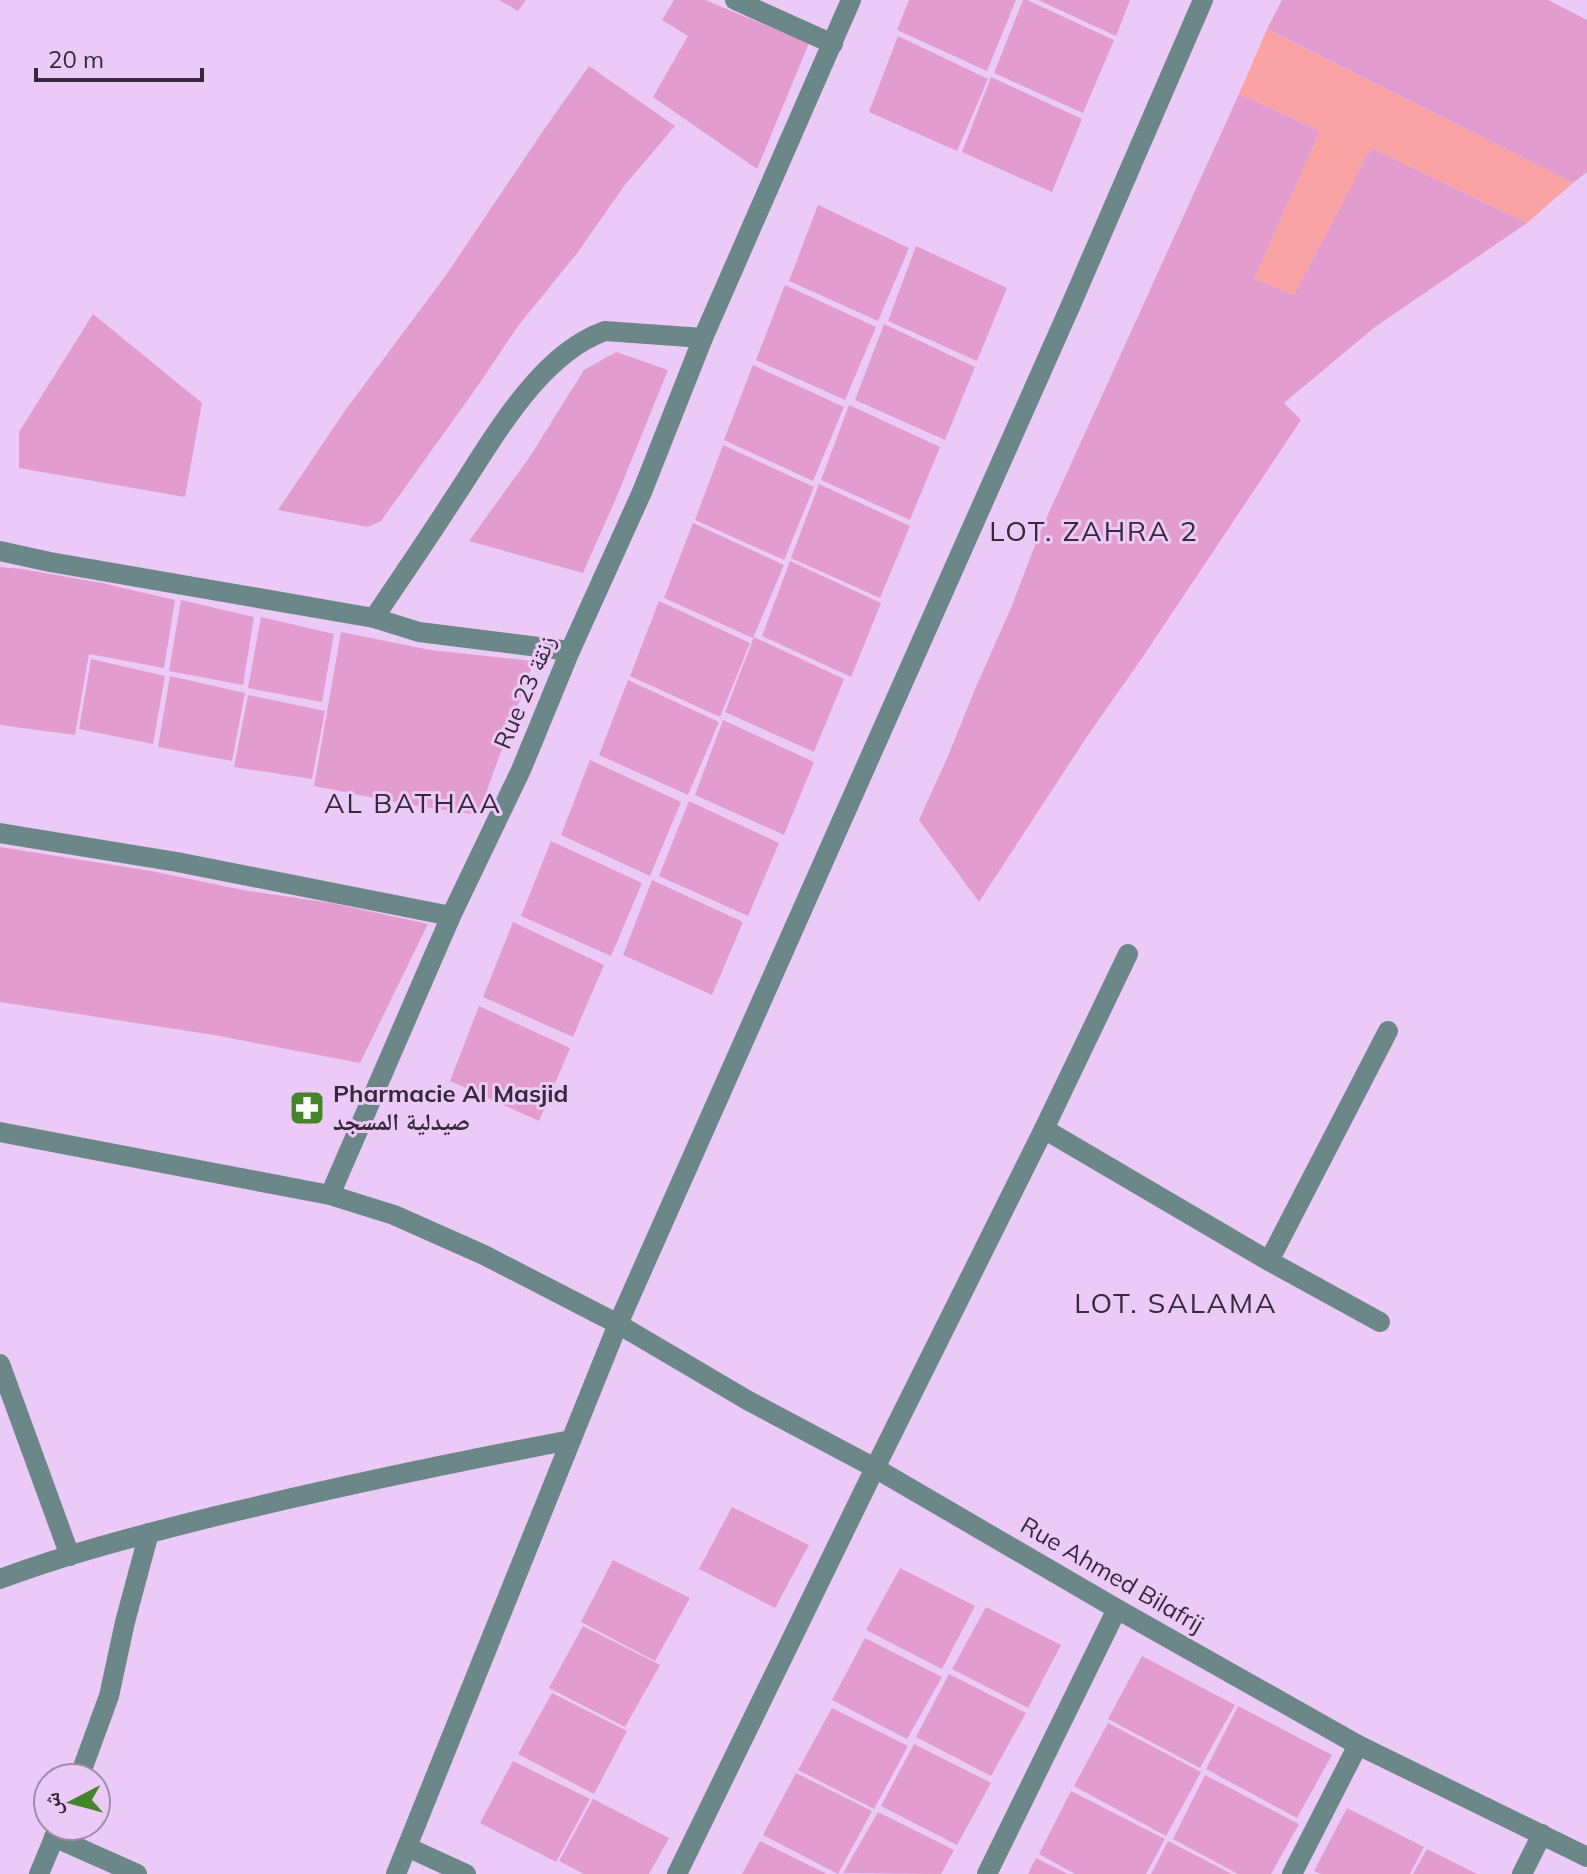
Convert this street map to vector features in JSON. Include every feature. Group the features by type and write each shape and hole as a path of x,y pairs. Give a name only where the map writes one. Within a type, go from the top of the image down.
{"street":[{"path":"735,0 833,44"},
{"name":"Rue 23 زنقة","path":"330,1195 451,916 521,770 570,651 642,492 703,338 851,0"},
{"path":"396,1874 618,1324 1203,0"},
{"path":"374,618 527,390 572,347 605,331 703,338"},
{"path":"0,551 374,618 419,632 570,651"},
{"path":"0,833 177,862 451,916"},
{"path":"677,1874 1128,954"},
{"path":"1269,1261 1388,1031"},
{"path":"1044,1129 1380,1322"},
{"name":"Rue Ahmed Bilafrij","path":"0,1132 330,1195 394,1215 471,1249 618,1324 1358,1745 1587,1857"},
{"path":"0,1364 70,1556"},
{"path":"0,1579 149,1533 321,1490 571,1440"},
{"path":"85,1762 109,1696 149,1533"},
{"path":"987,1874 1117,1609"},
{"path":"1292,1874 1358,1745"},
{"path":"1522,1874 1542,1834"},
{"path":"39,1874 52,1842"},
{"path":"75,1842 137,1874"},
{"path":"407,1847 466,1874"}],"shaded area":[{"path":"1267,29 1573,183 1527,223 1371,148 1294,295 1254,279 1320,131 1239,94"}],"building":[{"path":"499,0 526,0 518,11"},
{"path":"674,0 705,0 809,43 757,169 653,97 688,36 662,20"},
{"path":"909,0 1016,0 987,71 897,30"},
{"path":"1023,0 1114,40 1083,113 994,73"},
{"path":"1038,0 1130,0 1116,36"},
{"path":"1282,0 1548,0 1587,20 1587,172 1573,183 1267,29"},
{"path":"898,36 988,79 957,151 869,112"},
{"path":"589,66 675,126 624,186 578,252 518,326 381,521 368,527 278,510 344,412 446,275"},
{"path":"991,77 1082,119 1052,192 962,152"},
{"path":"1239,94 1320,131 1254,279 1294,295 1371,148 1527,223 1375,327 1284,403 1301,420 979,902 919,820 1011,608 1040,532"},
{"path":"818,205 909,248 878,321 789,281"},
{"path":"916,246 1007,288 977,361 888,321"},
{"path":"785,285 876,327 845,400 756,360"},
{"path":"93,314 202,403 185,497 19,468 19,432"},
{"path":"884,324 975,367 945,440 855,400"},
{"path":"616,352 668,370 583,573 469,541 529,458 584,370"},
{"path":"753,365 844,407 813,481 724,440"},
{"path":"849,405 940,447 910,520 821,480"},
{"path":"723,445 814,487 784,560 695,520"},
{"path":"819,484 910,526 880,598 791,558"},
{"path":"693,523 784,565 753,638 664,598"},
{"path":"790,561 881,603 851,677 762,636"},
{"path":"0,567 102,583 175,600 164,668 89,654 75,735 0,725"},
{"path":"181,600 254,617 243,685 169,671"},
{"path":"659,601 750,643 720,717 630,676"},
{"path":"261,617 334,634 322,702 248,688"},
{"path":"341,632 430,650 534,661 478,815 314,786"},
{"path":"754,637 844,679 814,752 725,712"},
{"path":"91,659 165,676 153,744 79,729"},
{"path":"170,676 245,693 232,761 158,747"},
{"path":"628,680 719,722 688,795 599,755"},
{"path":"248,695 325,711 312,779 234,767"},
{"path":"723,720 814,762 784,835 695,795"},
{"path":"590,760 681,802 650,876 561,835"},
{"path":"689,801 779,843 748,916 659,876"},
{"path":"551,841 642,883 611,956 521,916"},
{"path":"0,847 331,903 428,924 360,1063 214,1035 0,1002"},
{"path":"652,880 743,922 712,995 623,955"},
{"path":"513,922 604,965 573,1037 483,997"},
{"path":"479,1006 570,1048 539,1121 450,1081"},
{"path":"732,1507 809,1545 775,1608 699,1569"},
{"path":"613,1560 690,1598 655,1661 581,1622"},
{"path":"900,1568 975,1606 942,1669 866,1630"},
{"path":"986,1607 1061,1645 1028,1708 952,1669"},
{"path":"583,1626 660,1665 625,1727 549,1688"},
{"path":"865,1638 942,1677 907,1739 832,1700"},
{"path":"1142,1656 1235,1705 1200,1768 1108,1719"},
{"path":"949,1674 1026,1713 991,1776 916,1737"},
{"path":"552,1693 627,1731 594,1794 518,1754"},
{"path":"1238,1706 1332,1755 1297,1818 1206,1769"},
{"path":"832,1708 908,1746 874,1809 798,1770"},
{"path":"1108,1723 1201,1772 1166,1836 1074,1786"},
{"path":"914,1744 991,1783 957,1845 881,1806"},
{"path":"513,1761 590,1799 556,1862 480,1823"},
{"path":"796,1773 872,1811 838,1874 763,1835"},
{"path":"1205,1775 1299,1824 1271,1874 1238,1874 1173,1839"},
{"path":"1071,1791 1165,1839 1146,1874 1075,1874 1039,1854"},
{"path":"593,1799 669,1838 649,1874 584,1874 559,1861"},
{"path":"1347,1808 1424,1847 1410,1874 1321,1874 1314,1871"},
{"path":"878,1812 954,1850 941,1874 843,1873"},
{"path":"760,1841 827,1874 742,1874"},
{"path":"1168,1841 1232,1874 1151,1874"},
{"path":"1427,1849 1477,1874 1413,1874"},
{"path":"1036,1858 1068,1874 1028,1874"}],"place":[{"name":"Pharmacie Al Masjid صيدلية المسجد","path":"307,1108"}],"district":[{"name":"LOT. ZAHRA 2","path":"1094,531"},
{"name":"AL BATHAA","path":"413,803"},
{"name":"LOT. SALAMA","path":"1176,1303"}]}
